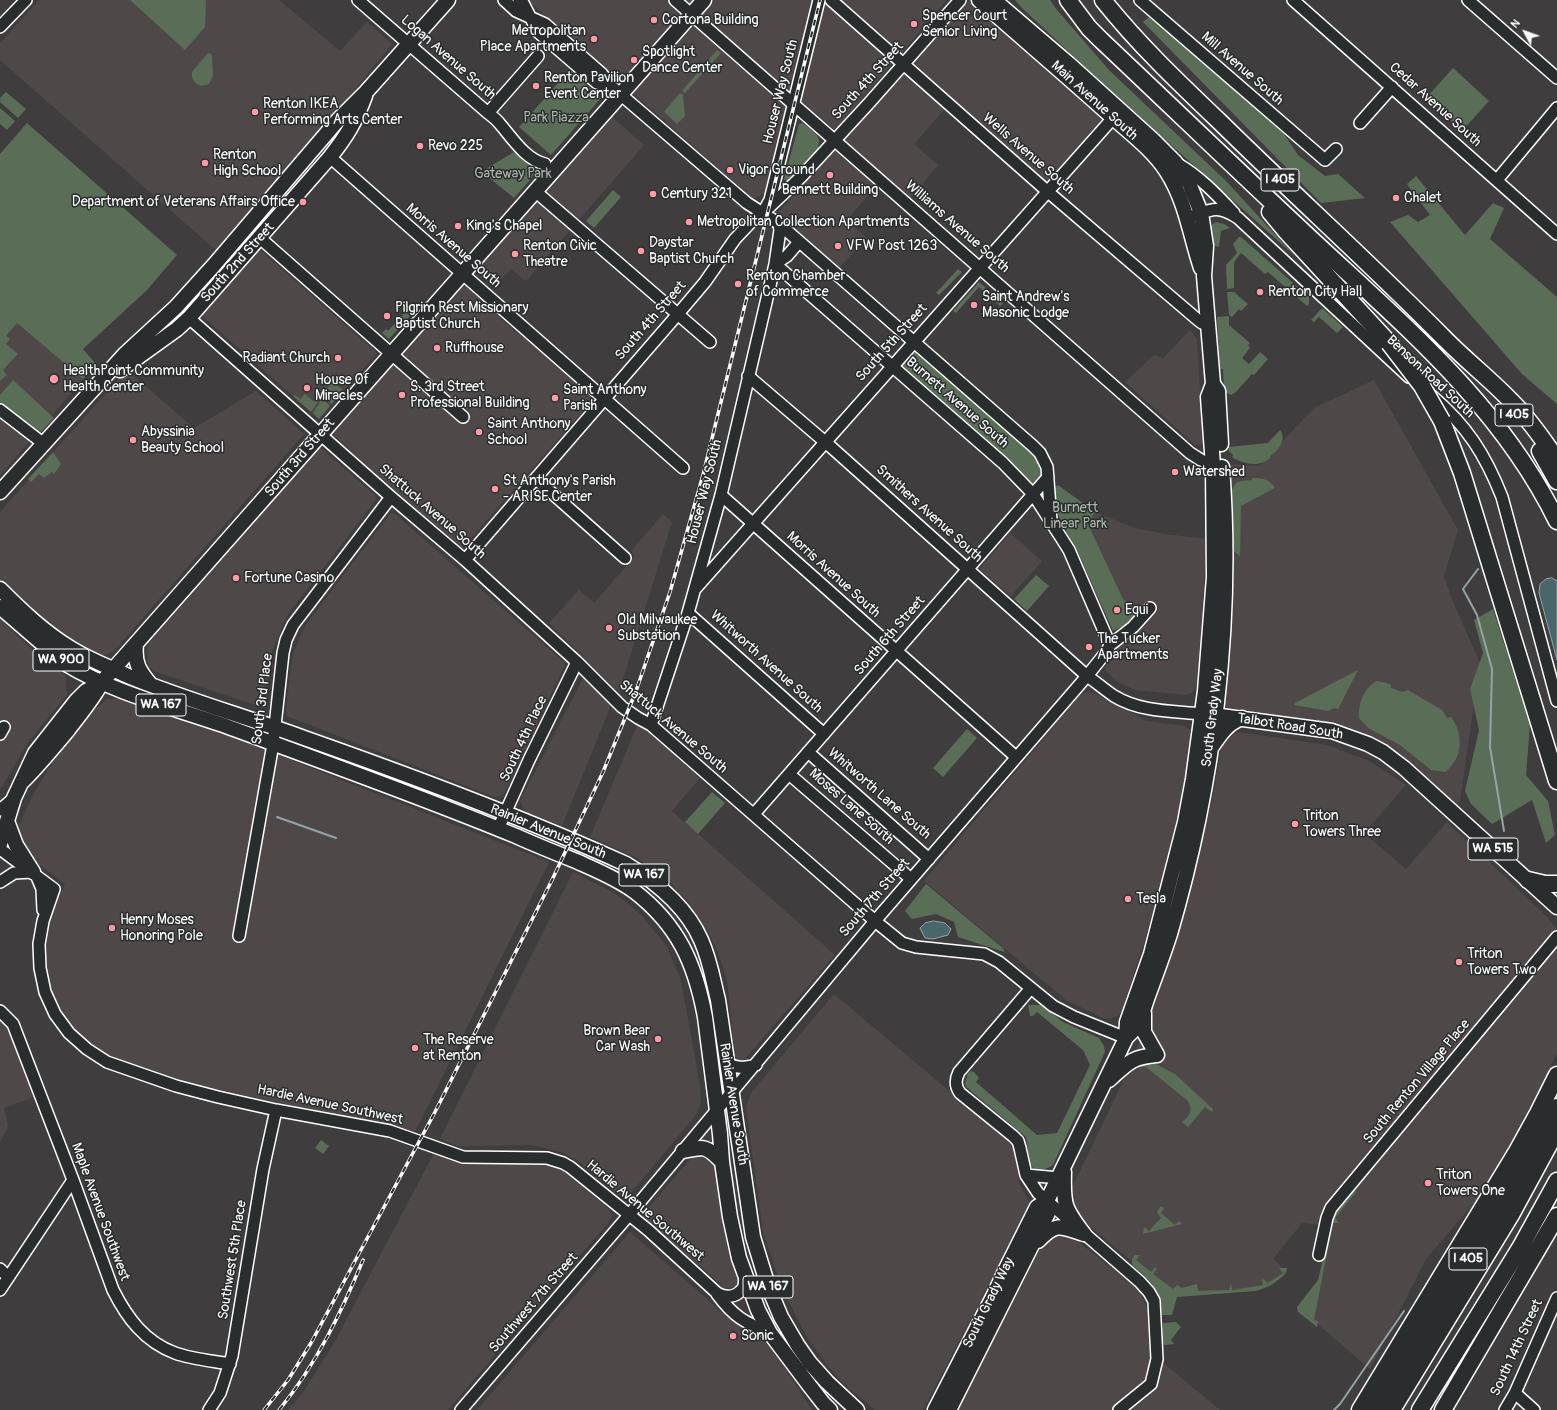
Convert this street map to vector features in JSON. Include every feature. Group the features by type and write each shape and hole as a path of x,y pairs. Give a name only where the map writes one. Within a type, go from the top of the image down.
{"highway":[{"name":"I 405","path":"1068,0 1084,22 1101,40 1232,166 1402,322 1469,392 1493,419 1526,467 1557,521"},
{"name":"I 405","path":"1103,0 1121,23 1158,62 1246,148 1421,314 1462,356 1503,400 1547,462 1557,481"},
{"path":"1232,166 1285,230 1389,343 1422,386 1442,421 1462,473 1557,781"},
{"path":"1462,356 1532,424 1557,460"},
{"path":"1528,880 1545,884 1557,884"},
{"path":"1360,1410 1516,1153 1557,1075"},
{"name":"I 405","path":"1376,1410 1479,1242 1557,1107"},
{"path":"1404,1410 1414,1384 1512,1213 1557,1130"},
{"path":"1392,1410 1414,1384 1557,1152"},
{"name":"I 405","path":"1420,1410 1520,1248 1557,1182"},
{"path":"1443,1410 1557,1216"},
{"path":"1431,1410 1465,1351 1474,1324"},
{"path":"1352,1410 1395,1351"}],"main road":[{"name":"South 2nd Street","path":"0,492 125,354 180,303 243,232 338,120 366,92 448,0"},
{"name":"South 3rd Street","path":"102,682 535,191 549,167 616,91 704,0"},
{"name":"Main Avenue South","path":"979,0 1146,147 1161,163 1195,216"},
{"name":"Main Avenue South","path":"994,0 1112,102 1175,162 1189,184 1195,216"},
{"name":"South 2nd Street","path":"78,406 127,363 177,329 189,318 260,238 345,138 358,116 366,92"},
{"name":"South Grady Way","path":"1126,1038 1126,1022 1193,847 1210,750 1205,691 1212,615 1218,468 1208,397 1213,384 1204,276 1206,246 1195,216"},
{"name":"Rainier Avenue South","path":"0,589 57,640 95,662 152,686 275,727 405,773 626,864 652,880 676,904 701,938 712,970 718,1000 753,1237 768,1286 781,1317 802,1352 827,1382 857,1410"},
{"name":"Rainier Avenue South","path":"0,607 66,664 78,672 173,709 448,808 606,874 634,891 665,921 680,941 689,957 698,987 705,1017 730,1217 739,1258 745,1276 758,1310 770,1333 813,1391 830,1410"},
{"path":"136,644 135,654 138,668 152,686"},
{"name":"WA 900","path":"0,844 3,815 23,781 35,753 58,723 86,691 102,682"},
{"name":"South Grady Way","path":"935,1410 1037,1207 1047,1201 1062,1172 1126,1038 1138,1025 1172,928 1173,897 1176,896 1175,888 1181,864 1176,858 1208,714"},
{"name":"Talbot Road South","path":"1208,714 1332,731 1368,744 1383,752 1404,768 1557,907"},
{"path":"1210,750 1225,729 1232,722 1242,718"},
{"path":"1189,802 1200,811"},
{"path":"3,815 16,845 32,872"},
{"path":"1103,1086 1131,1060 1143,1056 1157,1055 1144,1032 1144,1008"},
{"path":"683,1151 698,1147 707,1148 714,1152 722,1162"},
{"path":"1062,1172 1065,1204 1069,1214 1084,1234"},
{"name":"South Grady Way","path":"949,1410 1048,1213 1047,1201"},
{"path":"1029,1250 1053,1228 1063,1227 1084,1234"}],"street":[{"path":"0,27 26,0"},
{"name":"Logan Avenue South","path":"358,0 488,113 532,158 549,167"},
{"name":"Burnett Avenue South","path":"504,0 516,10 530,17"},
{"name":"Burnett Avenue South","path":"519,0 523,3 538,32 597,83 616,91 746,203 779,224 1040,453 1047,467 1051,521"},
{"name":"Williams Avenue South","path":"676,0 1190,453 1218,468"},
{"name":"Houser Way South","path":"763,213 770,200 819,0"},
{"name":"Wells Avenue South","path":"831,0 1047,191 1198,320 1209,325"},
{"name":"South 4th Street","path":"465,560 705,282 735,239 752,221 763,213 801,177 904,65 960,0"},
{"name":"Mill Avenue South","path":"1140,0 1325,160 1336,149"},
{"name":"Cedar Avenue South","path":"1293,0 1557,234"},
{"path":"1468,0 1557,78"},
{"path":"488,113 538,56"},
{"path":"1360,123 1392,87"},
{"path":"1497,180 1557,108"},
{"name":"South 5th Street","path":"695,589 1113,118"},
{"name":"Morris Avenue South","path":"330,157 683,468"},
{"path":"1175,162 1188,170 1218,196 1238,218"},
{"path":"535,191 710,342"},
{"name":"Benson Road South","path":"1195,216 1210,210 1221,210 1227,211 1238,218 1384,355 1449,411 1474,440 1493,475 1502,497 1557,701"},
{"path":"775,264 780,230 779,224"},
{"path":"260,238 463,417"},
{"path":"775,264 787,256 800,242"},
{"name":"Burnett Avenue South","path":"775,264 1003,463 1034,494 1068,550 1110,645"},
{"name":"Houser Way South","path":"651,725 688,613 721,495 775,264"},
{"name":"Shattuck Avenue South","path":"189,318 391,497 465,560 577,662 622,707 634,716 651,725 874,921 902,943 916,948 984,954 999,962 1053,1006 1074,1017 1126,1038"},
{"name":"Smithers Avenue South","path":"748,376 825,442 1087,676 1115,696 1132,704 1150,709 1208,714"},
{"path":"0,410 44,444"},
{"name":"South 6th Street","path":"754,814 1048,477"},
{"path":"536,478 625,558"},
{"name":"Morris Avenue South","path":"721,495 1016,757"},
{"name":"South 3rd Place","path":"239,936 273,744 283,653 286,640 293,625 391,497"},
{"path":"451,548 460,551 473,551"},
{"name":"South 7th Street","path":"629,1215 756,1065 874,921 1087,676 1108,651 1110,645 1133,627 1150,608"},
{"name":"Whitworth Avenue South","path":"688,613 824,734"},
{"name":"South 4th Place","path":"498,829 529,760 577,662"},
{"path":"1070,695 1082,689 1102,687"},
{"name":"Whitworth Lane South","path":"808,752 929,859"},
{"name":"Moses Lane South","path":"789,774 911,880"},
{"name":"Hardie Avenue Southwest","path":"0,849 54,889 43,921"},
{"path":"0,882 14,873 32,872"},
{"name":"Hardie Avenue Southwest","path":"32,872 44,895 39,956 45,992 62,1024 87,1050 118,1067 176,1086 276,1110 390,1131 463,1157 548,1158 556,1160 570,1167 648,1230 717,1293 727,1307 744,1322 770,1333"},
{"name":"South Renton Village Place","path":"1319,1255 1327,1218 1331,1208 1557,937"},
{"path":"1031,988 959,1072 956,1079 956,1088 960,1093 1013,1136 1018,1142 1026,1175 1036,1191 1140,1282 1149,1292 1154,1301 1157,1359 1151,1384 1119,1410"},
{"name":"Maple Avenue Southwest","path":"0,1011 13,1024 73,1180 113,1290 122,1308 130,1320 143,1334 157,1344 176,1353 230,1364"},
{"path":"726,1062 736,1067 744,1068 756,1065"},
{"name":"Southwest 5th Place","path":"209,1410 220,1393 230,1364 263,1169 276,1110"},
{"path":"1026,1175 1062,1172"},
{"path":"0,1290 73,1180"},
{"name":"Southwest 7th Street","path":"461,1410 629,1215"},
{"path":"0,1269 8,1277"},
{"path":"717,1293 726,1297 740,1292 744,1287 745,1276"},
{"name":"South 14th Street","path":"1505,1410 1515,1393 1556,1304"},
{"path":"1515,1393 1534,1410"}],"shaded area":[{"name":"Renton High School","path":"39,0 279,0 340,51 367,22 392,44 220,254 0,60 0,43"},
{"path":"527,0 947,0 835,130 792,93 769,185 763,194 753,199"},
{"path":"969,0 1104,117 1045,184 951,102 914,144 938,165 910,199 884,177 846,221 867,238 837,270 776,215"},
{"path":"611,116 644,145 526,281 511,269 495,287 476,270"},
{"path":"258,248 377,353 319,419 200,314"},
{"name":"Saint Anthony School","path":"463,284 519,335 521,333 592,394 593,400 465,545 460,548 332,433"},
{"path":"17,323 83,379 0,476 0,343"},
{"path":"1190,330 1197,339 1203,444 1195,445 1125,382 1154,355 1163,358"},
{"path":"128,371 194,428 256,391 304,434 114,651 101,657 64,635 44,620 0,580 0,512 116,382"},
{"path":"1374,380 1458,530 1444,576 1452,599 1480,663 1460,800 1456,811 1391,754 1335,723 1215,706 1226,464 1259,466 1314,408"},
{"path":"320,447 376,496 375,501 288,614 272,651 263,703 258,706 157,672 148,667 147,649 149,643"},
{"path":"1095,512 1135,528 1165,534 1207,539 1197,685 1193,692 1186,695 1135,690 1116,681 1106,671 1105,667 1112,658 1117,646 1130,639 1145,622 1142,608 1141,607 1138,610 1123,599 1088,524"},
{"path":"391,513 394,513 563,661 565,665 504,794 497,798 287,716 286,710 292,658 306,624"},
{"path":"663,514 672,522 619,692 549,623 579,590 594,603 635,556 631,551"},
{"path":"1010,533 1042,561 1011,596 979,569"},
{"path":"0,619 40,657 65,675 67,695 29,741 0,790"},
{"path":"585,676 612,703 562,826 525,811 520,801"},
{"path":"1085,692 1096,694 1147,721 1184,726 1189,729 1192,735 1180,806 1151,920 1122,1011 1118,1016 1110,1019 1103,1018 1066,1000 924,881 1080,695"},
{"path":"132,697 549,862 415,1132 174,1080 102,1053 68,1024 45,977 42,932 65,884 31,858 17,836 18,827 34,793 50,766 93,711 107,699"},
{"path":"641,725 700,778 672,811 835,955 743,1061 739,1061 735,1056 727,979 715,945 689,903 663,875 637,858 590,837 637,726"},
{"path":"1239,732 1327,745 1369,761 1406,785 1364,833 1406,869 1447,822 1547,917 1557,929 1557,1053 1499,1164 1475,1202 1426,1259 1370,1369 1299,1308 1320,1283 1331,1226 1302,1223 1273,1259 1286,1270 1276,1281 1254,1288 1171,1294 1075,1214 1069,1194 1131,1065 1189,895 1213,796 1222,744 1225,738 1232,733"},
{"path":"573,872 614,893 630,905 641,915 666,945 681,980 700,1086 701,1103 696,1115 630,1194 617,1194 577,1160 561,1152 531,1145 457,1146 440,1139"},
{"path":"834,994 1005,1138 1011,1145 1015,1154 1019,1183 1029,1202 1028,1210 923,1410 875,1410 844,1384 828,1366 808,1339 781,1287 763,1232 746,1107 751,1093"},
{"path":"0,1017 6,1022 37,1096 4,1108 8,1126 0,1143"},
{"path":"434,1153 458,1162 467,1163 539,1163 549,1165 563,1171 609,1209 612,1216 607,1224 448,1410 288,1410 302,1394 333,1345"},
{"path":"693,1156 701,1156 714,1164 740,1280 737,1286 725,1288 643,1217 643,1214"},
{"path":"1065,1231 1139,1290 1147,1308 1150,1359 1160,1360 1220,1410 958,1410 1047,1235"},
{"path":"630,1232 732,1321 741,1327 740,1330 750,1334 763,1334 812,1410 477,1410"}],"green space":[{"path":"130,0 206,0 205,27 185,50"},
{"path":"1015,0 1050,0 1109,70 1226,181 1296,257 1101,82"},
{"path":"1152,15 1284,134 1298,155 1325,176 1338,174 1365,198 1321,203 1143,22"},
{"path":"717,50 721,53 685,93 682,91"},
{"path":"208,53 212,56 213,76 209,84 201,86 196,84 192,77 192,72"},
{"path":"1453,68 1489,101 1462,131 1427,97"},
{"name":"Park Piazza","path":"570,70 601,98 551,155 519,127"},
{"path":"6,92 26,109 18,118 0,102 0,98"},
{"path":"680,93 683,95 685,116 677,124 664,112"},
{"path":"0,108 15,121 7,130 0,124"},
{"path":"27,123 177,255 147,290 83,349 95,363 83,379 17,323 6,336 10,339 6,344 18,354 3,370 7,375 0,381 0,154"},
{"path":"803,123 817,136 819,139 818,146 820,147 787,182 784,179 799,124"},
{"name":"Gateway Park","path":"514,152 537,172 514,198 487,176 484,170"},
{"path":"1416,176 1465,235 1493,203 1504,208 1490,239 1557,297 1557,404 1522,374 1390,222 1408,215 1418,222 1430,215 1407,184"},
{"path":"613,190 621,197 594,228 586,221"},
{"path":"1216,222 1224,224 1230,228 1221,231 1219,247 1211,244 1210,226"},
{"path":"1239,237 1241,237 1309,297 1309,304 1307,306 1268,272 1265,274 1241,253 1234,262 1234,288 1227,289 1226,265 1237,253 1233,244"},
{"path":"958,269 962,272 939,295 936,293"},
{"path":"979,282 1003,303 1000,306 979,287 956,313 953,311"},
{"path":"1227,292 1234,292 1248,304 1241,311 1239,309 1232,317 1229,315"},
{"path":"1322,308 1343,327 1337,333 1319,317 1314,322 1311,320"},
{"path":"406,311 410,316 389,339 382,333 386,329 388,331"},
{"path":"1229,316 1229,325 1250,343 1248,345 1250,348 1242,358 1249,364 1260,352 1268,359 1254,375 1252,374 1236,392 1231,395 1226,393 1224,390 1223,369 1220,369 1217,317"},
{"name":"Burnett Linear Park","path":"916,351 1042,460 1042,471 1038,481 1031,485 904,370 902,367 906,359"},
{"path":"322,376 326,376 343,390 332,404 321,395 329,387 320,379"},
{"path":"13,380 54,418 41,432 0,402 0,395"},
{"path":"305,394 314,402 318,397 320,399 311,412 293,396 295,395 300,399"},
{"path":"321,400 324,400 330,406 319,419 313,413"},
{"path":"1280,430 1283,437 1281,444 1266,461 1256,464 1241,462 1232,457 1233,455 1229,451 1228,447 1268,443"},
{"path":"53,452 61,464 54,474 52,472 44,478 39,474 31,482 28,479"},
{"path":"1252,478 1265,480 1271,483 1275,488 1241,506 1240,556 1231,549 1231,536 1233,533 1230,493 1236,483 1252,480"},
{"name":"Burnett Linear Park","path":"1058,485 1095,512 1088,524 1123,599 1138,610 1141,607 1143,609 1132,622 1113,631 1076,548 1059,517 1054,500 1054,488"},
{"path":"1036,575 1049,586 1027,611 1014,599"},
{"path":"1493,609 1530,725 1526,775 1548,801 1555,835 1546,843 1532,800 1492,824 1471,804 1465,791 1479,730 1470,689 1483,653 1474,620"},
{"path":"1358,670 1338,709 1334,708 1328,711 1294,705 1295,703"},
{"path":"1377,681 1387,683 1391,685 1391,688 1402,692 1408,690 1442,710 1447,718 1451,717 1457,727 1460,743 1456,759 1446,772 1431,770 1400,745 1368,728 1359,718 1363,696 1369,687"},
{"path":"967,729 977,738 943,777 933,768"},
{"path":"712,792 725,803 698,834 685,822"},
{"path":"926,884 1004,949 1004,952 958,937 954,922 936,914 912,919 905,911"},
{"path":"1028,1005 1041,1005 1063,1022 1099,1038 1104,1046 1105,1052 1053,1165 1040,1170 1035,1169 1030,1164 1026,1137 966,1087 965,1083 968,1073 971,1071 974,1072 979,1078 976,1082 1037,1135 1057,1133 1090,1065 1083,1050 1037,1012 1033,1016 1030,1016"},
{"path":"1137,1061 1152,1062 1175,1074 1213,1109 1212,1112 1205,1107 1188,1127 1182,1122 1190,1113 1188,1101 1146,1067 1139,1067"},
{"path":"321,1140 329,1146 323,1154 315,1148"},
{"path":"1353,1190 1356,1192 1335,1218 1339,1223 1333,1223 1314,1320 1318,1321 1317,1327 1298,1312 1297,1307 1318,1280 1333,1216"},
{"path":"1161,1206 1164,1208 1161,1213 1175,1225 1179,1221 1182,1224 1143,1234 1144,1227 1149,1231 1161,1218 1157,1212"},
{"path":"1135,1255 1140,1255 1136,1260 1151,1272 1155,1267 1157,1269 1153,1274 1173,1289 1177,1285 1182,1288 1197,1284 1198,1291 1229,1290 1231,1283 1232,1290 1263,1285 1262,1278 1268,1283 1283,1273 1279,1268 1287,1268 1286,1273 1279,1280 1260,1290 1177,1297 1172,1315 1162,1315 1157,1292 1149,1281 1132,1265 1132,1259"},
{"path":"1176,1322 1181,1327 1171,1340 1174,1344 1164,1345 1162,1343 1163,1323"}],"water":[{"path":"1552,578 1557,581 1557,660 1539,593 1540,584 1546,579"},
{"path":"934,921 945,923 951,929 948,935 933,939 925,938 920,928 925,923"}],"waterway":[{"path":"1478,569 1463,589 1477,615 1492,669 1490,747 1504,831"},
{"path":"277,817 336,838"},
{"path":"1334,1410 1340,1404 1404,1311"}],"railway":[{"path":"264,1410 288,1380 311,1343 435,1112 552,880 603,772 636,691 670,592 703,475 820,0"},
{"path":"279,1410 305,1375 327,1338 363,1260"}],"place":[{"name":"Cortona Building","path":"654,20"},
{"name":"Spencer Court Senior Living","path":"914,24"},
{"name":"Metropolitan Place Apartments","path":"594,39"},
{"name":"Spotlight Dance Center","path":"634,60"},
{"name":"Renton Pavilion Event Center","path":"536,86"},
{"name":"Renton IKEA Performing Arts Center","path":"255,112"},
{"name":"Revo 225","path":"420,146"},
{"name":"Renton High School","path":"205,163"},
{"name":"Vigor Ground","path":"730,170"},
{"name":"Bennett Building","path":"830,175"},
{"name":"Century 321","path":"653,194"},
{"name":"Chalet","path":"1396,198"},
{"name":"Department of Veterans Affairs Office","path":"303,202"},
{"name":"Metropolitan Collection Apartments","path":"689,222"},
{"name":"King's Chapel","path":"458,226"},
{"name":"VFW Post 1263","path":"838,246"},
{"name":"Daystar Baptist Church","path":"641,251"},
{"name":"Renton Civic Theatre","path":"515,254"},
{"name":"Renton Chamber of Commerce","path":"738,284"},
{"name":"Renton City Hall","path":"1260,292"},
{"name":"Saint Andrew's Masonic Lodge","path":"974,305"},
{"name":"Pilgrim Rest Missionary Baptist Church","path":"387,316"},
{"name":"Ruffhouse","path":"437,348"},
{"name":"Radiant Church","path":"338,358"},
{"name":"HealthPoint Community Health Center","path":"54,379"},
{"name":"House Of Miracles","path":"307,388"},
{"name":"S. 3rd Street Professional Building","path":"402,395"},
{"name":"Saint Anthony Parish","path":"555,398"},
{"name":"Saint Anthony School","path":"479,432"},
{"name":"Abyssinia Beauty School","path":"133,440"},
{"name":"Watershed","path":"1175,472"},
{"name":"St Anthony's Parish - ARISE Center","path":"495,489"},
{"name":"Fortune Casino","path":"236,578"},
{"name":"Equi","path":"1117,610"},
{"name":"Old Milwaukee Substation","path":"609,628"},
{"name":"The Tucker Apartments","path":"1089,647"},
{"name":"Triton Towers Three","path":"1295,824"},
{"name":"Tesla","path":"1128,899"},
{"name":"Henry Moses Honoring Pole","path":"112,928"},
{"name":"Triton Towers Two","path":"1459,962"},
{"name":"Brown Bear Car Wash","path":"658,1039"},
{"name":"The Reserve at Renton","path":"415,1048"},
{"name":"Triton Towers One","path":"1428,1183"},
{"name":"Sonic","path":"733,1336"}]}
